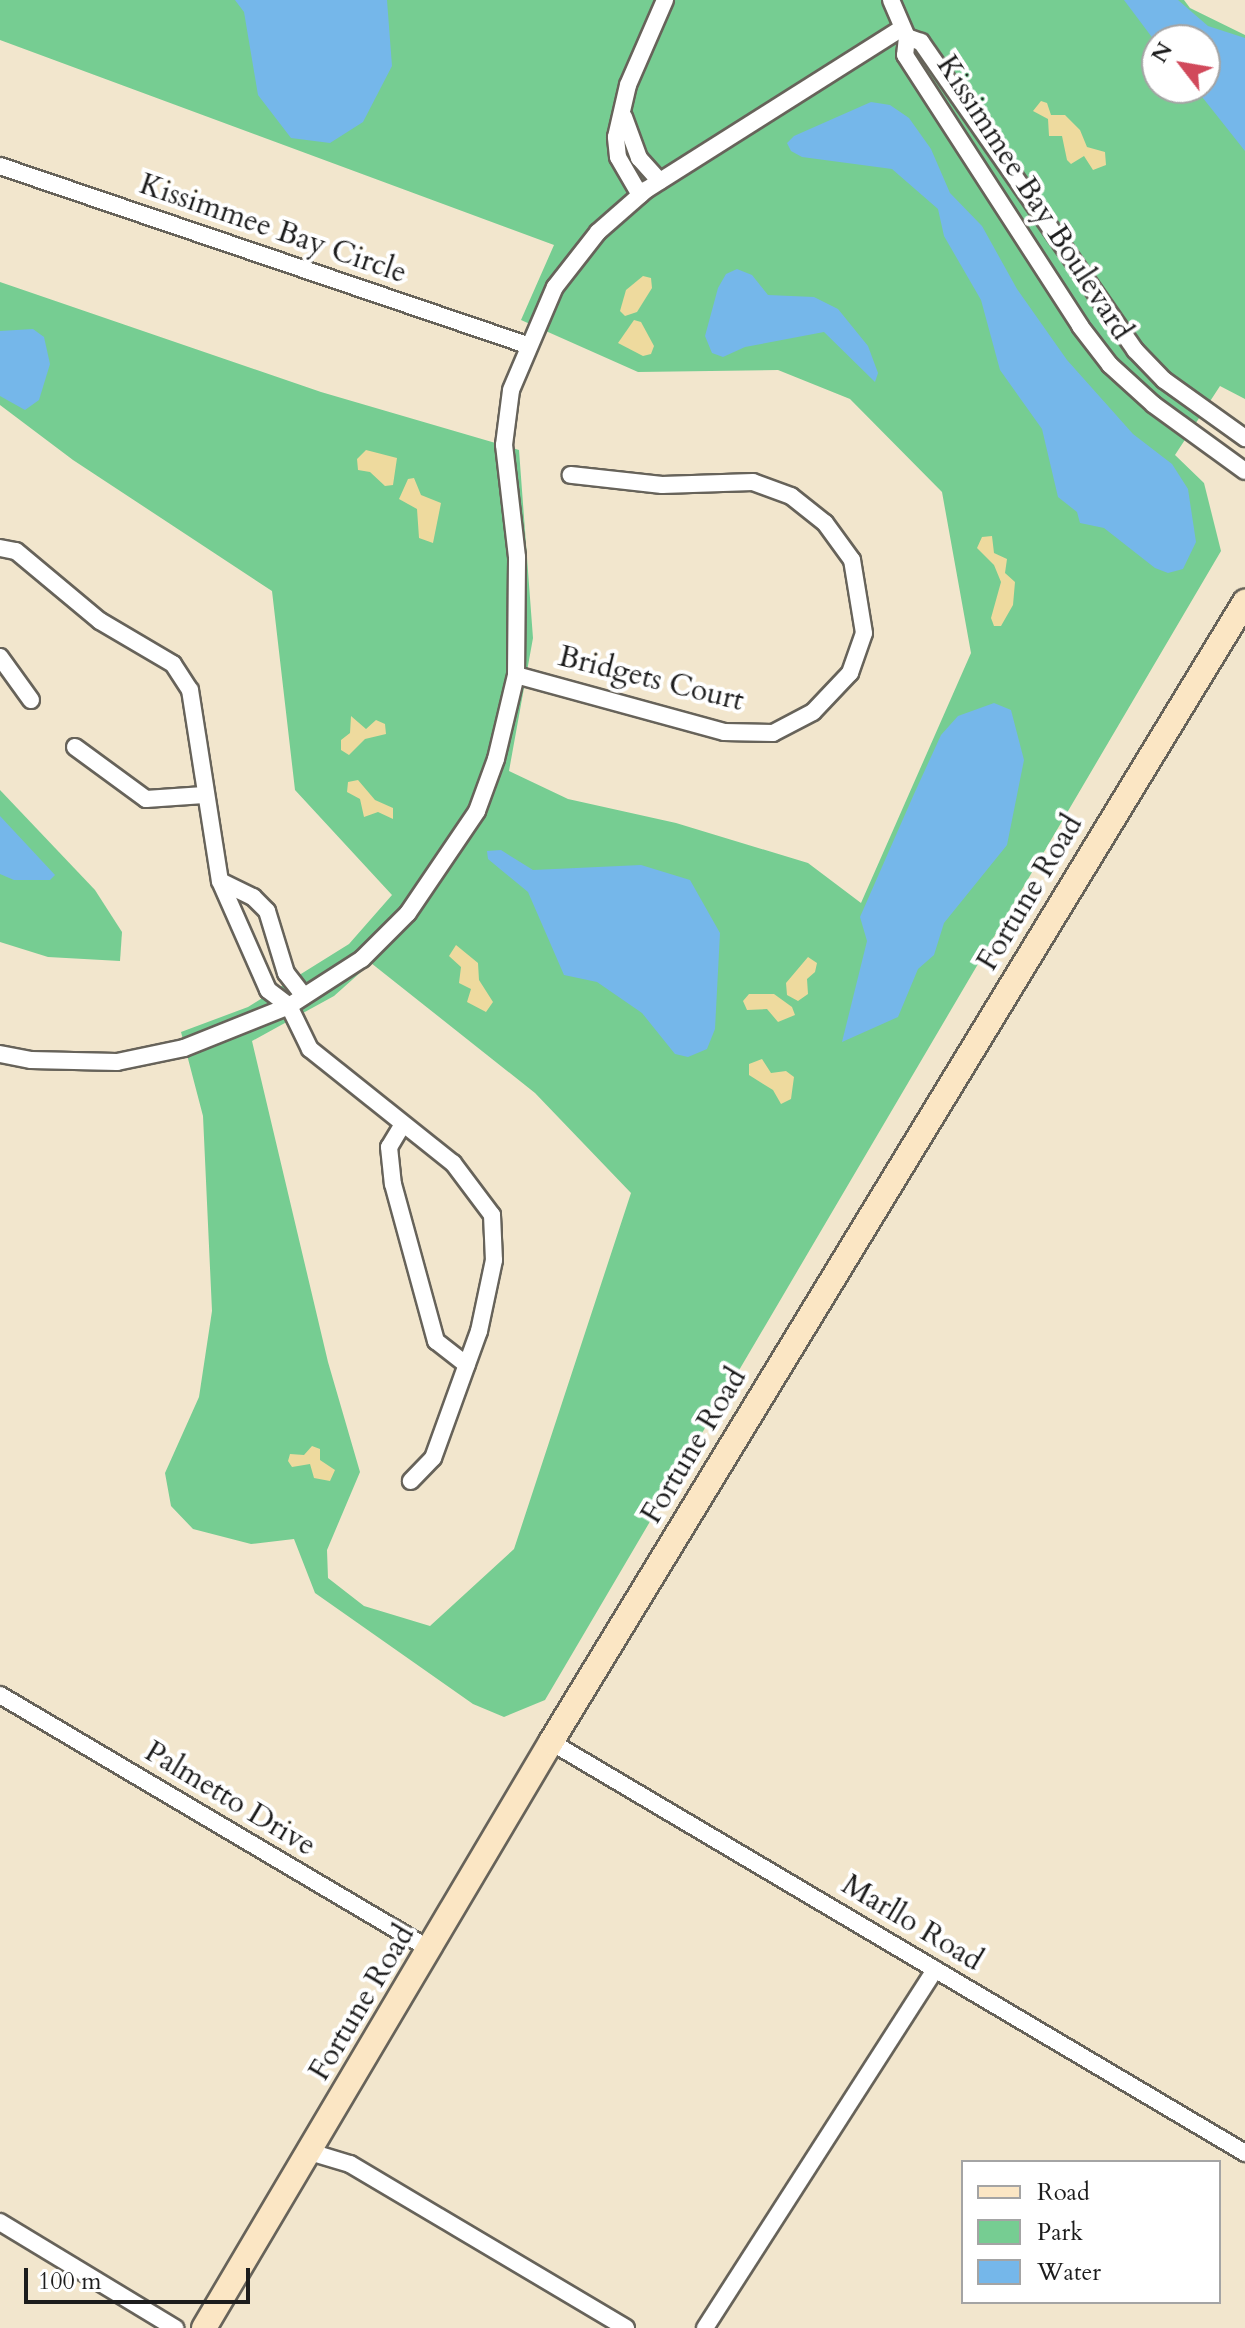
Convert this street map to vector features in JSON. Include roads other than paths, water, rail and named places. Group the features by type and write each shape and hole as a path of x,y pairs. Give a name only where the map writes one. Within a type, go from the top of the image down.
{"street":[{"path":"640,195 618,157 616,137 624,117 628,85 650,44 665,0"},
{"path":"0,1054 31,1060 117,1062 184,1048 289,1006 362,959 408,913 447,862 487,785 516,675 518,570 504,445 511,390 527,345 555,287 598,232 640,195 904,32 891,0"},
{"name":"Kissimmee Bay Boulevard","path":"904,32 921,42 1135,350 1164,380 1245,438"},
{"name":"Kissimmee Bay Boulevard","path":"904,32 905,55 1026,244 1110,365 1209,447 1245,471"},
{"path":"624,117 639,158 660,181"},
{"name":"Kissimmee Bay Circle","path":"0,166 527,345"},
{"path":"1026,244 1049,227"},
{"path":"1209,447 1223,425"},
{"name":"Bridgets Court","path":"516,675 724,732 773,733 813,712 850,673 864,633 852,560 825,523 791,496 753,482 662,485 571,475"},
{"path":"0,548 16,551 100,621 173,664 190,690 204,795 220,881 268,990 289,1006 310,1049 453,1163 492,1215 494,1260 467,1365 433,1458 411,1481"},
{"name":"Fortune Road","path":"204,2328 431,1950 551,1742 1245,602"},
{"path":"0,657 31,700"},
{"path":"75,747 146,799 204,795"},
{"path":"220,881 253,897 267,911 286,973 304,996"},
{"path":"403,1124 389,1147 405,1227 436,1341 467,1365"},
{"name":"Palmetto Drive","path":"0,1695 431,1950"},
{"name":"Marllo Road","path":"551,1742 1245,2153"},
{"path":"705,2328 935,1970"},
{"path":"310,2152 350,2164 626,2328"},
{"path":"0,2222 175,2328"}],"water":[{"path":"235,0 387,0 392,66 363,122 330,143 291,138 258,95 244,12"},
{"path":"1124,0 1178,0 1206,24 1142,24"},
{"path":"1221,30 1245,38 1245,151 1208,104 1221,104"},
{"path":"871,102 890,105 909,118 931,149 950,193 982,226 1017,289 1067,360 1133,434 1172,464 1188,489 1196,542 1183,569 1168,573 1155,568 1104,528 1080,523 1077,512 1058,497 1042,429 1000,370 981,300 944,236 938,209 892,169 802,157 791,151 787,143 794,136"},
{"path":"737,269 752,275 768,295 814,297 838,309 868,346 878,373 875,382 824,332 745,347 723,357 712,353 705,336 718,288 726,274"},
{"path":"33,329 44,337 50,364 39,400 25,410 0,396 0,331"},
{"path":"994,703 1011,710 1024,760 1007,845 944,923 934,955 918,969 898,1017 842,1042 867,941 860,917 914,794 941,735 958,716"},
{"path":"0,816 55,875 50,880 14,880 0,874"},
{"path":"501,850 533,870 641,865 690,880 720,933 715,1029 707,1049 688,1057 675,1054 642,1013 597,982 564,975 528,892 488,859 487,851"}]}
